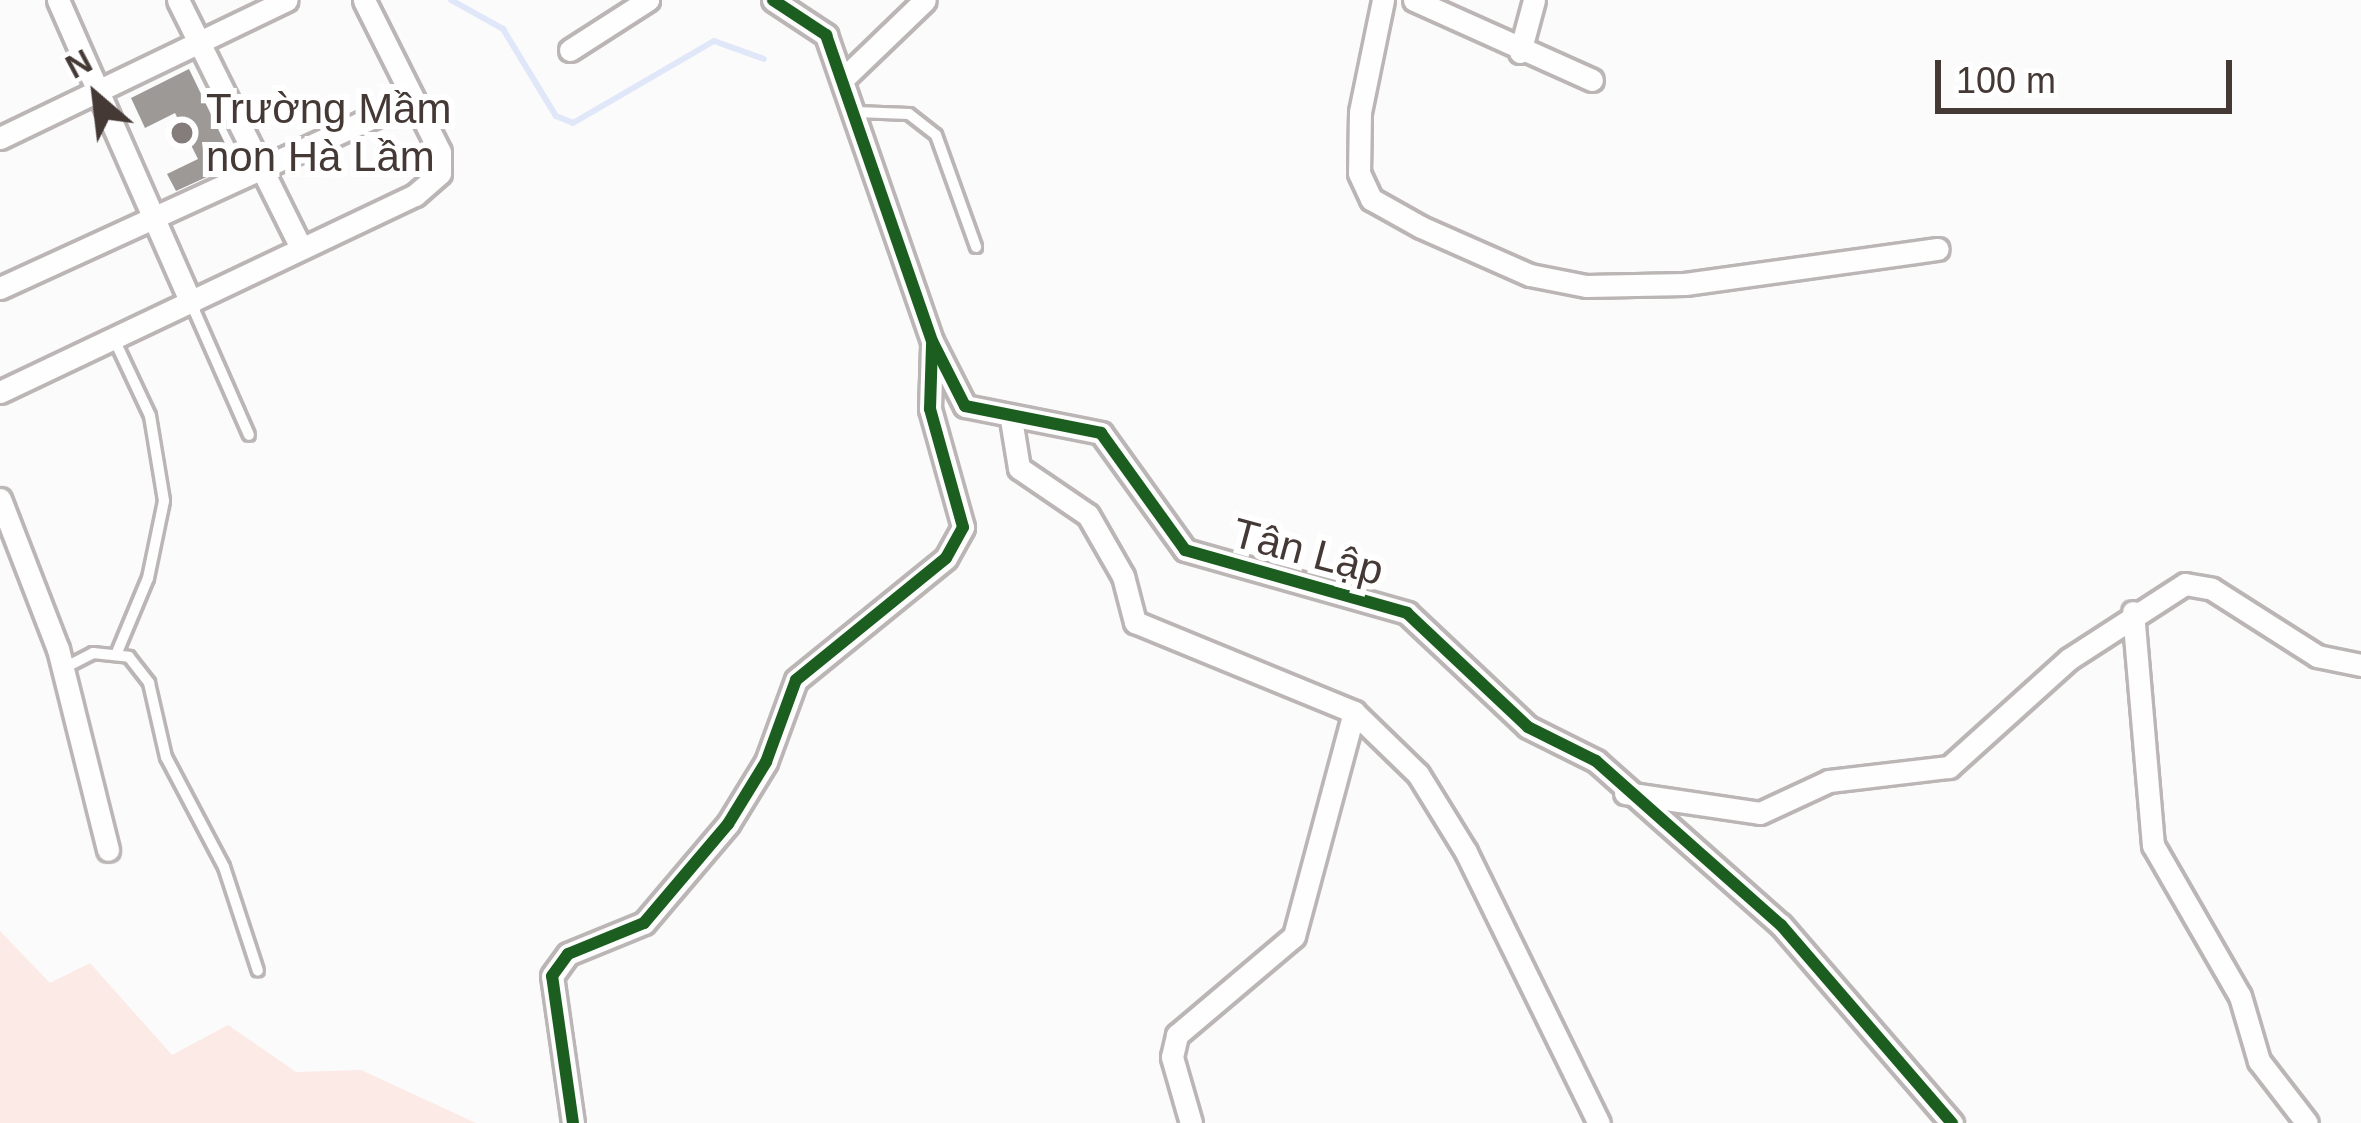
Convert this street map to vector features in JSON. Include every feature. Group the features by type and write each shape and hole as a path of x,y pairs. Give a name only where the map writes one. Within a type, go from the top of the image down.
{"street":[{"path":"58,0 158,217 191,303"},
{"path":"178,0 301,248"},
{"path":"0,138 287,0"},
{"path":"0,392 191,303 440,173 440,152 408,101 364,0"},
{"path":"571,50 648,0"},
{"name":"Tân Lập","path":"773,0 826,35 932,341 965,406 1011,419 1101,433 1185,550 1407,613 1528,727 1596,760 1622,793 1781,926 1952,1123"},
{"path":"844,78 925,0"},
{"path":"1383,0 1360,112 1359,173 1372,199 1404,220 1530,275 1586,286 1685,284 1938,249"},
{"path":"1414,0 1520,52 1592,80"},
{"path":"1520,52 1534,0"},
{"path":"0,288 408,101"},
{"path":"573,1123 552,976 568,955 644,923 728,824 766,762 796,680 946,558 963,526 930,409 932,341"},
{"path":"1011,419 1019,468 1088,515 1140,626 1354,712 1442,811 1599,1123"},
{"path":"0,500 61,670 108,850"},
{"path":"1622,793 1760,813 1829,781 1949,767 2133,612 2196,585 2317,656 2361,665"},
{"path":"2133,612 2153,845 2240,995 2259,1060 2307,1123"},
{"path":"1191,1123 1172,1057 1177,1035 1294,936 1354,712"}],"lane":[{"path":"856,112 909,114 936,135 976,247"},
{"path":"191,303 249,434"},
{"path":"114,339 150,416 164,502 154,557 116,656"},
{"path":"61,670 93,653 129,657 149,682 166,757 224,867 258,971"}],"shaded area":[{"path":"0,931 50,983 90,963 172,1055 228,1025 296,1072 361,1070 476,1123 0,1123"}],"building":[{"path":"189,69 235,164 176,191 167,174 198,159 175,113 145,128 131,98"}],"waterway":[{"path":"451,0 503,29 556,116 573,123 714,41 764,59"}],"cycle path":[{"path":"773,0 826,35 932,341 965,406 1101,433 1185,550 1407,613 1528,727 1596,761 1781,925 1952,1123"},
{"path":"573,1123 552,976 568,954 644,923 728,824 766,762 796,680 946,558 963,527 930,409 932,345"}],"place":[{"name":"Trường Mầm non Hà Lầm","path":"182,133"}]}
